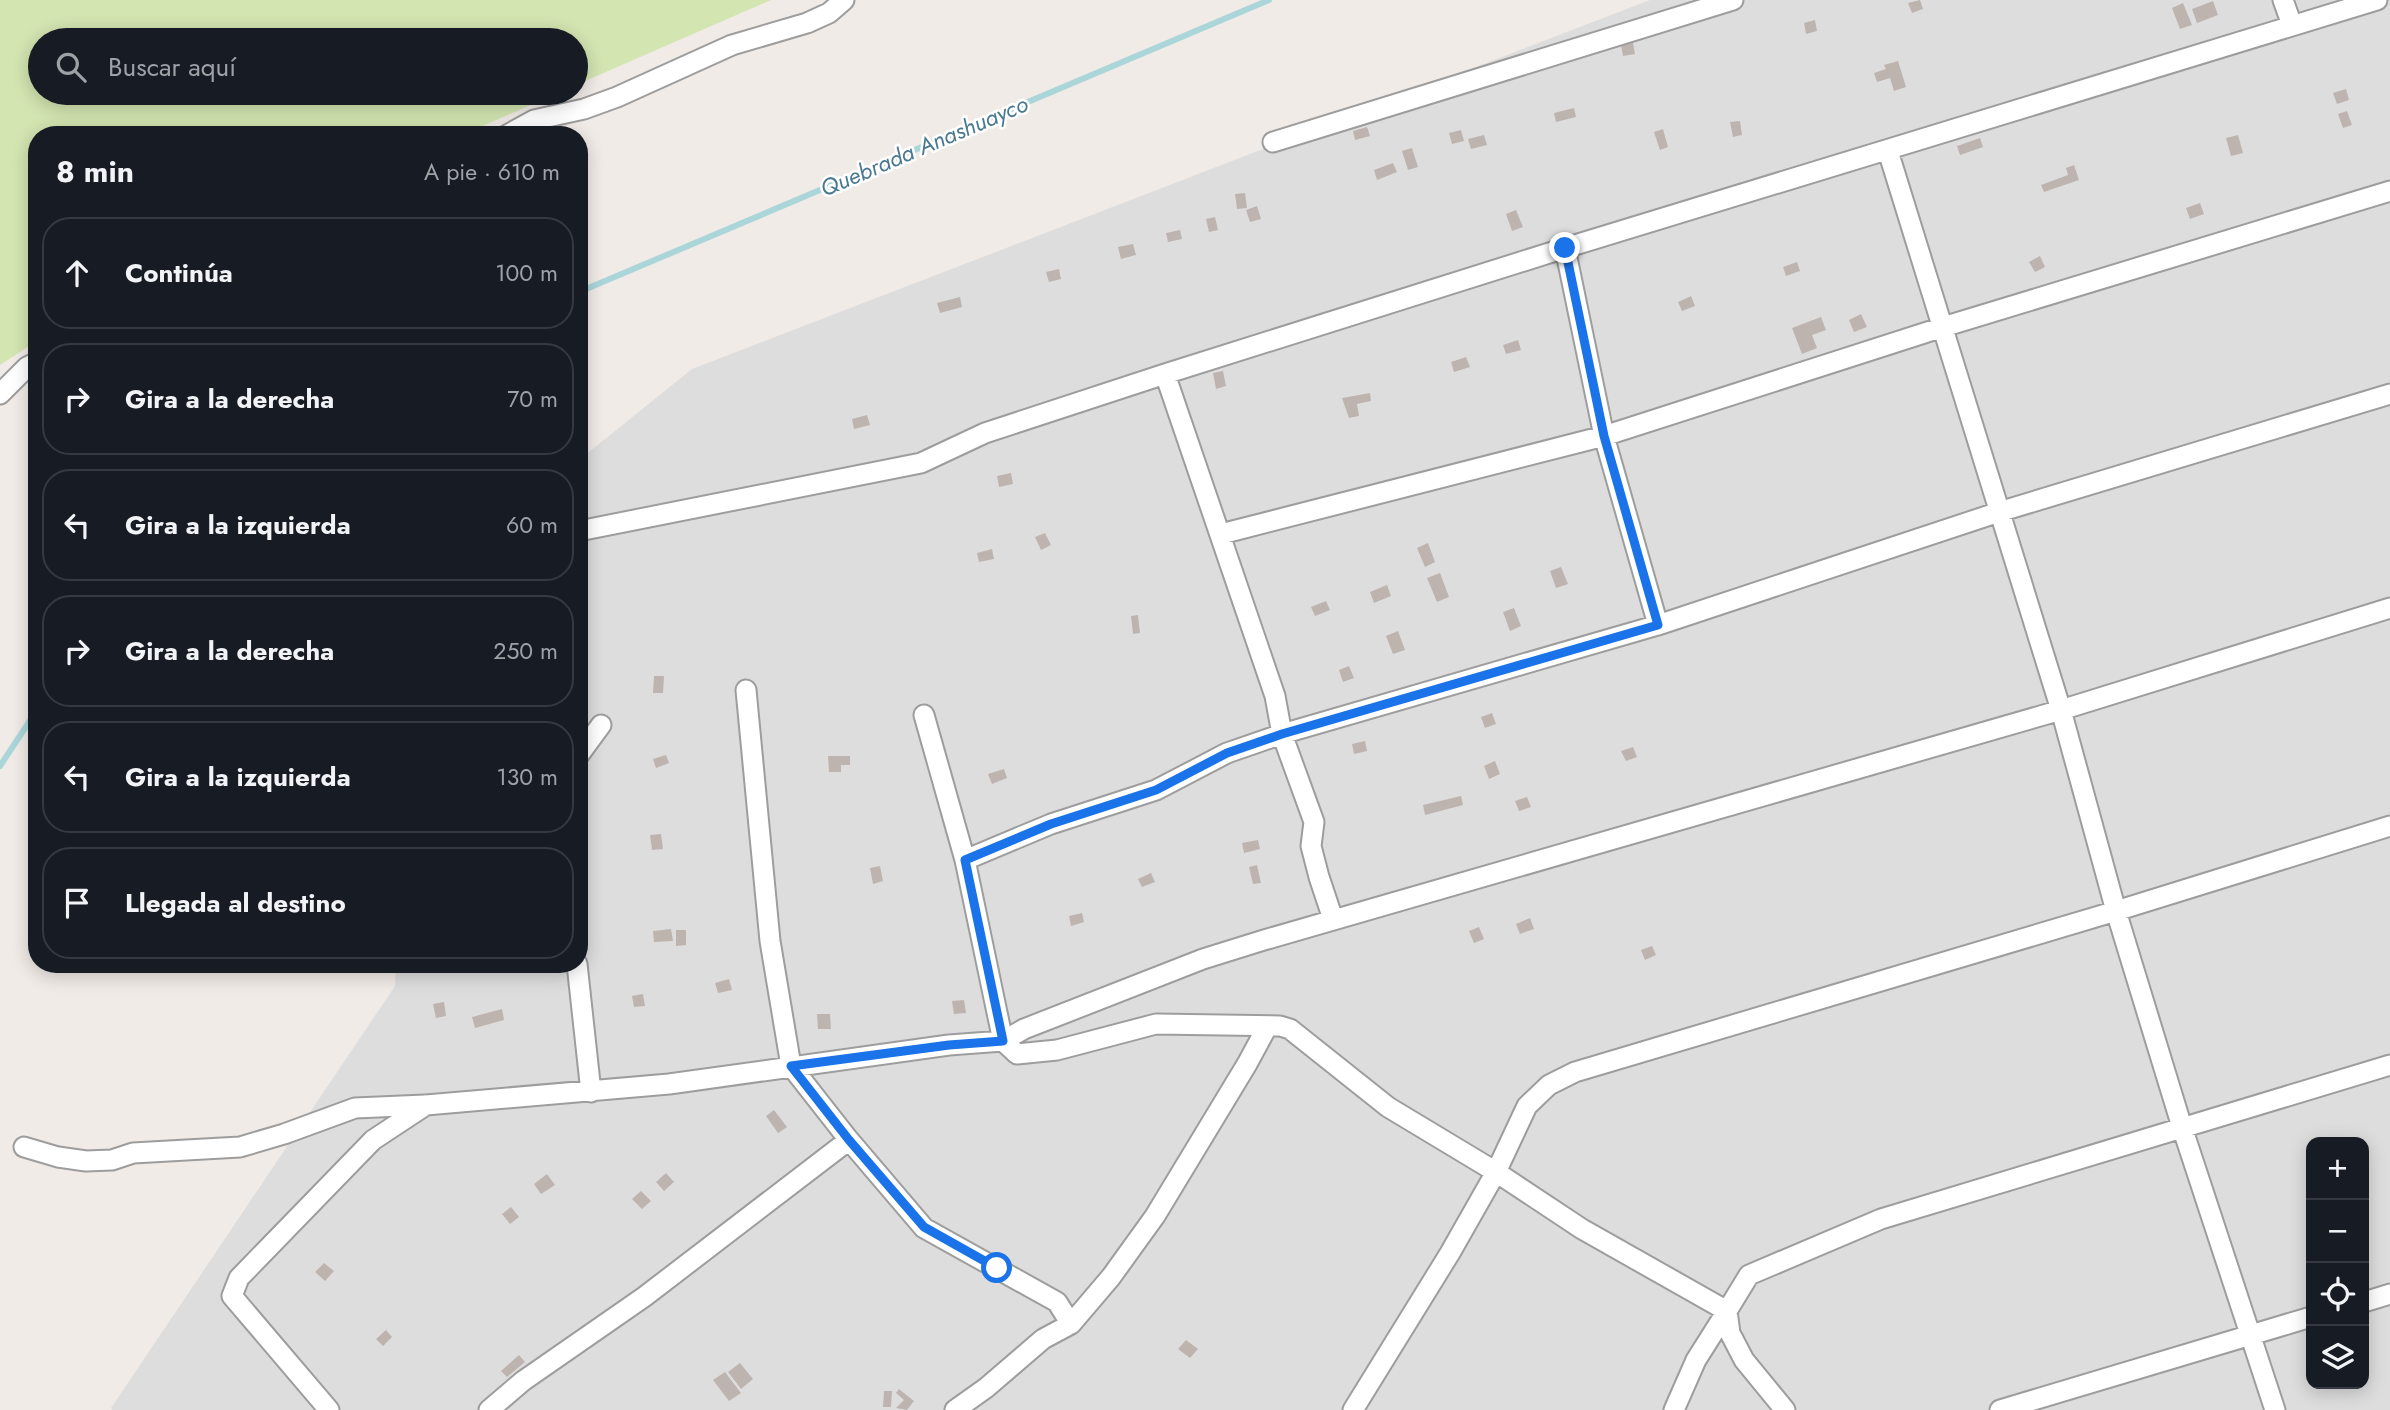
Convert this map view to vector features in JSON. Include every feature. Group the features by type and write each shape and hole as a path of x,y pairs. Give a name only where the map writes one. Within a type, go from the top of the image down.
{"street":[{"path":"523,126 534,120 584,109 617,97 732,45 807,23 829,13 844,0"},
{"path":"1273,142 1733,0"},
{"path":"2283,0 2292,24"},
{"path":"588,529 921,463 985,433 1165,374 1565,248 2377,0"},
{"path":"1888,150 2062,710 2116,911 2182,1126 2275,1410"},
{"path":"1221,534 1604,436 1942,327 2390,191"},
{"path":"1565,248 1604,436 1658,625"},
{"path":"0,394 28,366"},
{"path":"1165,374 1275,696 1282,734 1314,822 1311,846 1333,919"},
{"path":"965,860 1051,824 1156,790 1227,753 1282,734 1658,625 2000,513 2390,394"},
{"path":"24,1147 58,1157 86,1161 112,1160 133,1153 240,1147 355,1108 426,1105 669,1084 949,1045 1003,1041 1024,1029 1203,959 1333,919 2062,710 2390,608"},
{"path":"746,690 769,941 791,1066 849,1140 924,1227 1057,1302 1070,1324"},
{"path":"924,715 965,860 1003,1041 1017,1054 1057,1050 1156,1024 1280,1026 1290,1029 1388,1107 1496,1172 1583,1229 1727,1311"},
{"path":"588,743 601,725"},
{"path":"1353,1410 1450,1253 1496,1172 1527,1106 1549,1085 1575,1072 2116,911 2390,826"},
{"path":"578,973 591,1092"},
{"path":"955,1410 986,1388 1042,1339 1070,1324 1111,1277 1155,1216 1267,1027"},
{"path":"1674,1410 1696,1360 1749,1275 1881,1219 2390,1065"},
{"path":"329,1410 232,1296 239,1278 373,1140 426,1105"},
{"path":"489,1410 523,1381 644,1297 849,1140"},
{"path":"2369,1300 2390,1294"},
{"path":"1727,1311 1730,1333 1744,1360 1785,1410"},
{"path":"2000,1410 2306,1318"}],"shaded area":[{"path":"1650,0 2390,0 2390,1410 112,1410 395,986 396,973 588,973 588,453 692,369"}],"green space":[{"path":"0,0 771,0 588,80 588,28 28,28 28,105 531,105 483,126 28,126 28,347 0,365"}],"building":[{"path":"1920,0 1923,9 1912,13 1908,3"},
{"path":"2213,1 2218,15 2197,23 2192,9"},
{"path":"2183,3 2192,25 2180,29 2172,8"},
{"path":"1815,20 1817,31 1806,34 1804,23"},
{"path":"1633,43 1635,54 1623,56 1621,45"},
{"path":"1898,61 1906,87 1894,91 1890,78 1877,82 1874,73 1886,69 1884,65"},
{"path":"2346,89 2349,100 2337,104 2333,93"},
{"path":"1574,108 1576,117 1556,122 1554,113"},
{"path":"2347,111 2352,125 2343,128 2338,114"},
{"path":"1740,121 1742,135 1733,137 1730,122"},
{"path":"1367,127 1370,136 1355,140 1353,131"},
{"path":"1663,129 1668,147 1660,150 1654,132"},
{"path":"1461,130 1464,141 1452,144 1449,133"},
{"path":"1484,135 1487,145 1471,149 1468,139"},
{"path":"2238,135 2243,153 2231,156 2226,138"},
{"path":"1980,138 1983,147 1960,155 1957,146"},
{"path":"1412,148 1418,167 1408,170 1402,151"},
{"path":"1393,163 1397,172 1377,180 1374,170"},
{"path":"2074,165 2079,180 2044,192 2041,185 2068,175 2066,168"},
{"path":"1245,193 1247,208 1237,209 1235,194"},
{"path":"2200,203 2204,214 2190,219 2186,208"},
{"path":"1257,206 1261,219 1250,222 1246,210"},
{"path":"1516,210 1523,227 1512,231 1506,214"},
{"path":"1215,217 1218,230 1209,232 1206,219"},
{"path":"1180,230 1182,239 1168,242 1166,233"},
{"path":"1133,244 1136,255 1121,259 1118,247"},
{"path":"2040,256 2045,267 2035,272 2029,262"},
{"path":"1797,262 1800,271 1786,276 1783,267"},
{"path":"1059,269 1061,279 1049,282 1046,272"},
{"path":"1691,296 1695,306 1682,311 1678,302"},
{"path":"960,297 962,307 940,313 937,303"},
{"path":"1861,314 1867,327 1854,332 1849,320"},
{"path":"1821,317 1826,330 1812,335 1817,348 1802,354 1792,328"},
{"path":"1518,340 1521,350 1506,354 1503,345"},
{"path":"1466,357 1470,367 1454,372 1451,362"},
{"path":"1223,371 1226,386 1216,389 1213,373"},
{"path":"1370,393 1371,401 1357,404 1359,416 1349,418 1342,398"},
{"path":"867,415 870,425 854,429 852,419"},
{"path":"1011,473 1013,484 999,487 997,476"},
{"path":"1045,533 1051,545 1041,550 1035,537"},
{"path":"1428,543 1435,562 1425,567 1417,548"},
{"path":"992,549 994,559 979,562 977,553"},
{"path":"1561,567 1568,584 1556,588 1550,571"},
{"path":"1440,573 1449,597 1437,602 1427,578"},
{"path":"1387,585 1391,596 1374,603 1370,592"},
{"path":"1326,601 1330,610 1315,616 1311,607"},
{"path":"1514,608 1521,626 1510,631 1503,612"},
{"path":"1138,615 1140,633 1133,634 1131,616"},
{"path":"1398,631 1405,650 1393,654 1386,636"},
{"path":"1349,666 1354,678 1343,682 1339,670"},
{"path":"654,676 664,676 663,693 653,693"},
{"path":"1492,713 1496,724 1485,728 1481,717"},
{"path":"1365,741 1367,751 1354,754 1352,744"},
{"path":"1633,747 1637,757 1626,761 1621,751"},
{"path":"666,755 669,763 656,768 653,759"},
{"path":"828,756 850,756 850,765 841,765 841,772 829,772"},
{"path":"1495,761 1500,774 1489,779 1484,766"},
{"path":"1004,769 1007,778 992,784 988,774"},
{"path":"1461,796 1463,805 1425,815 1423,805"},
{"path":"1527,797 1531,807 1519,811 1515,801"},
{"path":"661,834 663,849 652,850 650,835"},
{"path":"1258,840 1260,849 1244,853 1242,843"},
{"path":"1257,865 1261,883 1253,884 1249,867"},
{"path":"880,866 883,881 873,884 870,868"},
{"path":"1151,873 1155,882 1142,887 1138,879"},
{"path":"1082,913 1084,922 1071,926 1069,916"},
{"path":"1530,918 1534,929 1520,934 1516,924"},
{"path":"1479,927 1484,939 1474,943 1469,931"},
{"path":"671,929 673,941 654,942 653,931"},
{"path":"676,930 686,930 686,945 676,946"},
{"path":"1652,946 1656,955 1645,960 1641,950"},
{"path":"729,979 732,990 718,993 715,983"},
{"path":"643,994 645,1006 634,1007 632,996"},
{"path":"964,1000 966,1013 954,1014 952,1001"},
{"path":"444,1002 446,1016 436,1018 433,1004"},
{"path":"502,1009 504,1020 475,1028 472,1017"},
{"path":"817,1014 830,1014 831,1029 818,1029"},
{"path":"774,1110 787,1127 778,1133 766,1116"},
{"path":"666,1173 674,1182 664,1191 656,1182"},
{"path":"547,1174 555,1185 541,1194 534,1184"},
{"path":"641,1191 651,1201 642,1209 632,1199"},
{"path":"511,1207 519,1217 510,1224 502,1214"},
{"path":"324,1263 334,1271 325,1281 315,1272"},
{"path":"386,1330 392,1337 383,1346 376,1339"},
{"path":"1186,1340 1198,1349 1190,1358 1178,1349"},
{"path":"519,1355 525,1362 507,1377 501,1371"},
{"path":"740,1363 753,1379 741,1389 728,1372"},
{"path":"725,1372 741,1393 729,1401 713,1380"},
{"path":"899,1389 914,1401 907,1410 896,1408 904,1400 896,1393"},
{"path":"884,1391 892,1391 891,1407 883,1407"}],"waterway":[{"name":"Quebrada Anashuayco","path":"588,288 1269,0"},
{"name":"Quebrada Anashuayco","path":"0,766 28,724"}],"route":[{"path":"997,1268 924,1227 849,1140 791,1066 949,1045 1003,1041 965,860 1051,824 1156,790 1227,753 1282,734 1658,625 1604,436 1565,248"}]}
